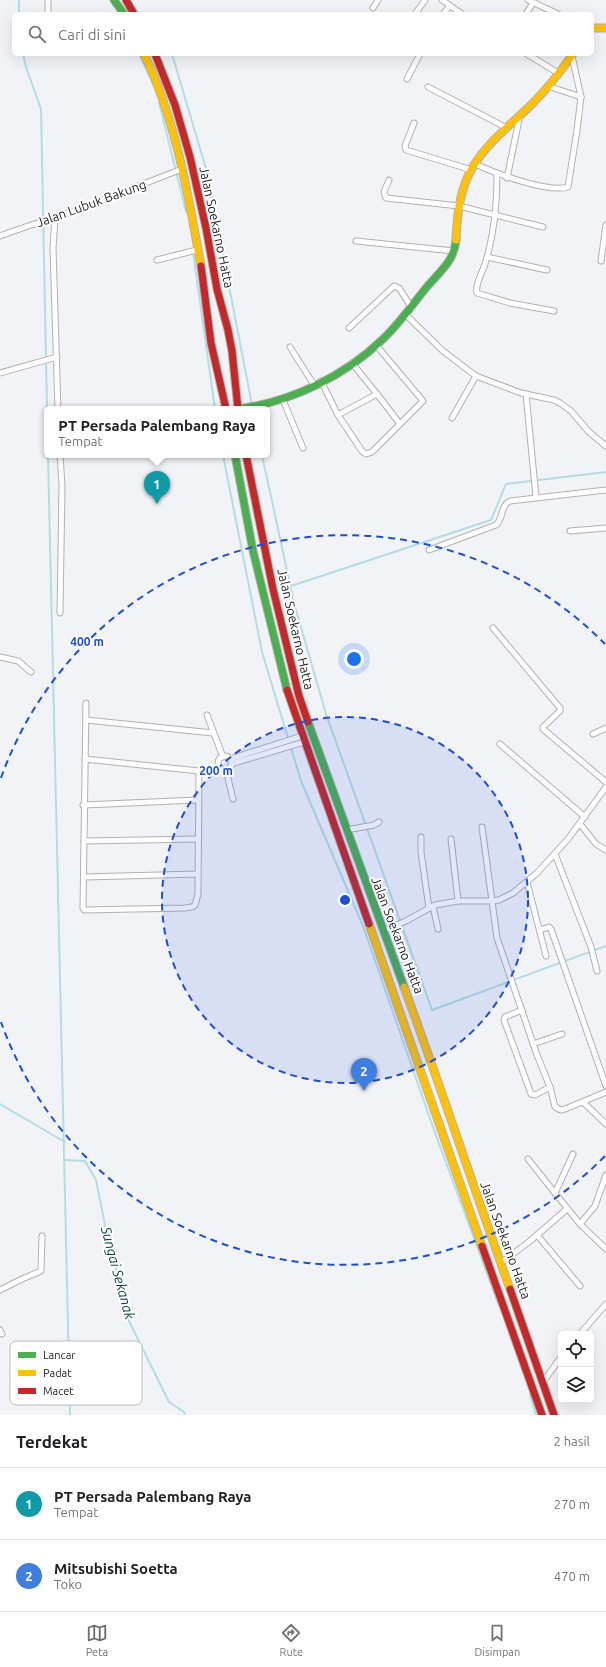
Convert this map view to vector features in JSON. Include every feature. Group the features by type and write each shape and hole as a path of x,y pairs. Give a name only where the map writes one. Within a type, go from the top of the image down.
{"main road":[{"path":"114,0 123,12"},
{"path":"126,0 133,12"},
{"path":"594,27 606,28"},
{"name":"Jalan Soekarno Hatta","path":"145,56 155,77 169,117 197,250 211,343 225,406"},
{"name":"Jalan Soekarno Hatta","path":"156,56 175,104 190,156 217,289 231,344 238,406"},
{"path":"257,406 283,400 352,363 376,345 412,308 433,279 446,267 454,251 459,206 473,167 483,153 548,86 572,56"},
{"name":"Jalan Soekarno Hatta","path":"236,458 253,551 300,740 374,934 466,1202 542,1415"},
{"name":"Jalan Soekarno Hatta","path":"247,458 284,637 299,696 346,830 427,1048 554,1415"},
{"path":"274,640 284,637"}],"street":[{"path":"48,0 48,12"},
{"path":"373,8 378,0"},
{"path":"416,12 425,0"},
{"path":"442,0 459,12"},
{"path":"527,12 530,2 553,12"},
{"path":"445,12 450,6"},
{"path":"407,79 419,56"},
{"path":"530,56 558,73"},
{"path":"414,123 405,146 406,150 473,167 507,178 548,186 568,187 581,97 573,56"},
{"path":"548,86 581,97"},
{"path":"428,87 507,128"},
{"path":"507,178 520,115"},
{"name":"Jalan Lubuk Bakung","path":"0,236 53,219 180,170"},
{"path":"498,174 496,215 487,257 476,286 478,294 510,303 554,311"},
{"path":"389,180 384,192 386,198 459,206 543,227"},
{"path":"53,219 55,358 58,406"},
{"path":"601,261 606,225"},
{"path":"356,241 454,251"},
{"path":"157,260 197,250"},
{"path":"487,257 548,270"},
{"path":"349,328 394,286 399,288 412,308"},
{"path":"406,314 443,351 476,376 498,385 526,394 554,400 560,403 570,411 589,432 606,446"},
{"path":"290,347 317,383 362,451 366,454 372,452 422,403 422,399 376,345"},
{"path":"0,373 55,358"},
{"path":"352,363 400,424"},
{"path":"452,418 476,376"},
{"path":"338,415 377,394"},
{"path":"526,394 536,497"},
{"path":"283,400 303,448"},
{"path":"60,458 62,486 60,613"},
{"path":"429,550 496,525 500,520 504,506 507,502 536,497 606,490"},
{"path":"570,531 606,528"},
{"path":"493,628 560,708 560,711 543,727 543,729 606,782"},
{"path":"0,657 18,661 31,672"},
{"path":"86,703 83,805 84,877 82,908 84,910 185,908 195,905 197,900 198,874 199,771"},
{"path":"207,716 223,757 231,762 283,749 300,740"},
{"path":"86,720 213,733"},
{"path":"593,734 606,728"},
{"path":"231,762 281,743 300,740"},
{"path":"500,744 585,817"},
{"path":"223,757 218,762 219,767 224,769 233,799"},
{"path":"85,759 199,771 229,768 231,762"},
{"path":"383,931 397,926 431,907 442,903 492,901 499,900 513,893 527,882 555,854 580,824 606,787"},
{"path":"83,805 198,800"},
{"path":"346,830 368,826 379,822"},
{"path":"580,824 596,844 606,850"},
{"path":"482,828 497,938 533,1044 550,1087 555,1107 557,1109 565,1109 606,1092"},
{"path":"421,837 421,852 431,907 438,929"},
{"path":"84,841 198,839"},
{"path":"451,839 458,902"},
{"path":"555,854 592,950 597,972"},
{"path":"84,877 198,874"},
{"path":"527,882 546,956"},
{"path":"540,930 551,929 591,1038 606,1086"},
{"path":"522,1010 505,1017 504,1020 531,1094 535,1095 550,1087"},
{"path":"533,1044 562,1034"},
{"path":"583,1102 606,1124"},
{"path":"555,1193 573,1154"},
{"path":"528,1159 580,1224 606,1249"},
{"path":"580,1224 595,1206 606,1175"},
{"path":"501,1263 568,1209"},
{"path":"537,1235 580,1286"},
{"path":"0,1290 26,1276 41,1271 42,1236"},
{"path":"583,1331 606,1304"},
{"path":"543,1382 558,1361"}],"waterway":[{"path":"19,0 19,12"},
{"path":"23,56 41,109 47,406"},
{"path":"140,56 154,86"},
{"path":"173,56 207,172 252,405"},
{"path":"159,102 186,212"},
{"path":"193,252 215,406"},
{"path":"48,458 68,1341"},
{"path":"224,458 262,652 301,781 363,926 434,1130 499,1306"},
{"path":"263,458 294,603 326,714 432,1010 606,946"},
{"path":"291,586 491,520 506,484 606,472"},
{"path":"0,1104 65,1142"},
{"name":"Sungai Sekanak","path":"65,1160 85,1161 96,1180 110,1250 118,1276 126,1315 139,1341"},
{"name":"Sungai Sekanak","path":"142,1347 169,1402 184,1412 185,1415"},
{"path":"530,1395 536,1415"},
{"path":"70,1405 70,1415"}],"traffic: fast":[{"path":"114,0 123,12"},
{"path":"258,406 297,394 316,385 352,365 368,352 395,327 449,261 455,248 456,240"},
{"path":"236,458 253,551 287,690"},
{"path":"308,722 404,987"}],"traffic: slow":[{"path":"594,28 606,28"},
{"path":"145,56 165,105 173,131 186,185 201,266"},
{"path":"456,240 461,198 469,174 475,164 489,145 543,92 572,56"},
{"path":"369,924 482,1246"},
{"path":"404,987 510,1289"}],"traffic: jam":[{"path":"126,0 133,12"},
{"path":"156,56 175,105 190,157 206,228 217,289 228,330 232,351 238,406"},
{"path":"201,266 211,343 225,406"},
{"path":"247,458 273,589 299,696 308,722"},
{"path":"287,690 369,924"},
{"path":"482,1246 542,1415"},
{"path":"510,1289 554,1415"}],"place":[{"name":"PT Persada Palembang Raya","path":"157,504"},
{"name":"Mitsubishi Soetta","path":"364,1091"}]}
